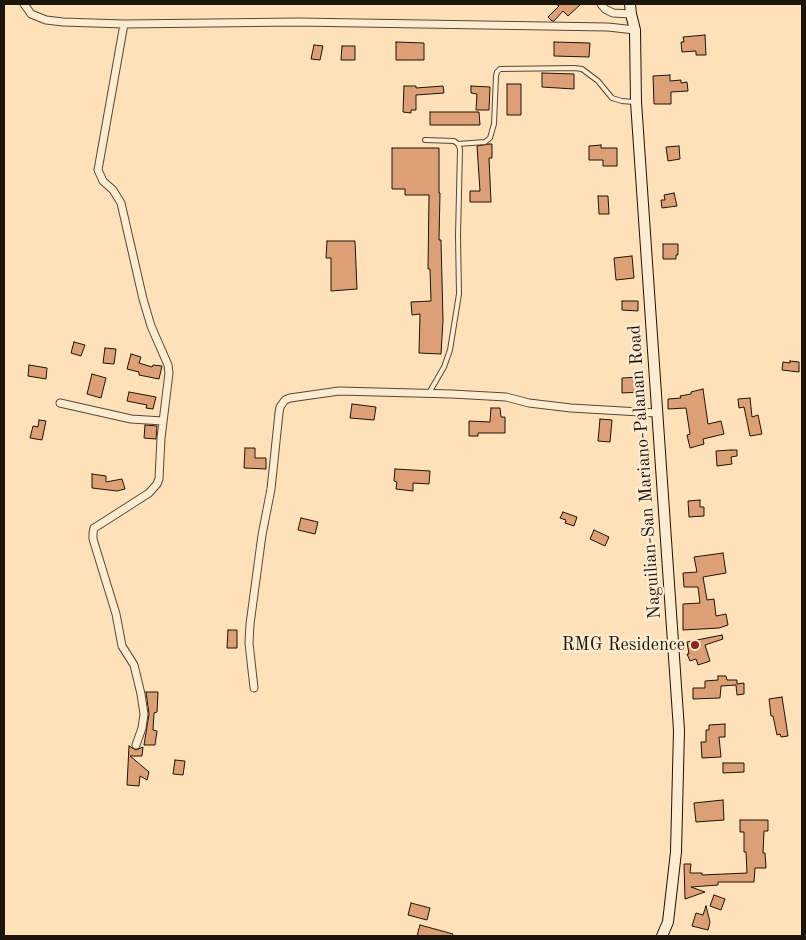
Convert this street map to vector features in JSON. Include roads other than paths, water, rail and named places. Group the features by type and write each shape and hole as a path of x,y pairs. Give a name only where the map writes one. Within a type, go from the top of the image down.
{"main road":[{"name":"Naguilian-San Mariano-Palanan Road","path":"631,9 635,30 636,102 679,730 676,852 668,922 662,936"}],"street":[{"path":"24,4 31,14 46,20 63,22 124,24 298,22 608,27 635,30"},
{"path":"601,4 605,9 613,13 631,9"},
{"path":"124,24 98,170 103,181 118,196 121,202 146,308 154,335 168,365 169,373 157,484 149,493 94,528 93,539 116,614 122,646 134,665 141,694 143,721 136,745"},
{"path":"254,688 249,643 250,624 262,535 272,490 279,413 282,403 290,398 339,391 429,393 506,397 529,403 572,408 657,413"},
{"path":"60,403 131,418 163,422"}],"lane":[{"path":"425,140 454,141 458,144 485,142 490,138 494,124 496,76 500,69 582,69 598,81 612,98 636,102"},
{"path":"429,393 444,367 450,350 459,294 460,149 458,144"}],"place":[{"name":"RMG Residence","path":"695,645"}]}
